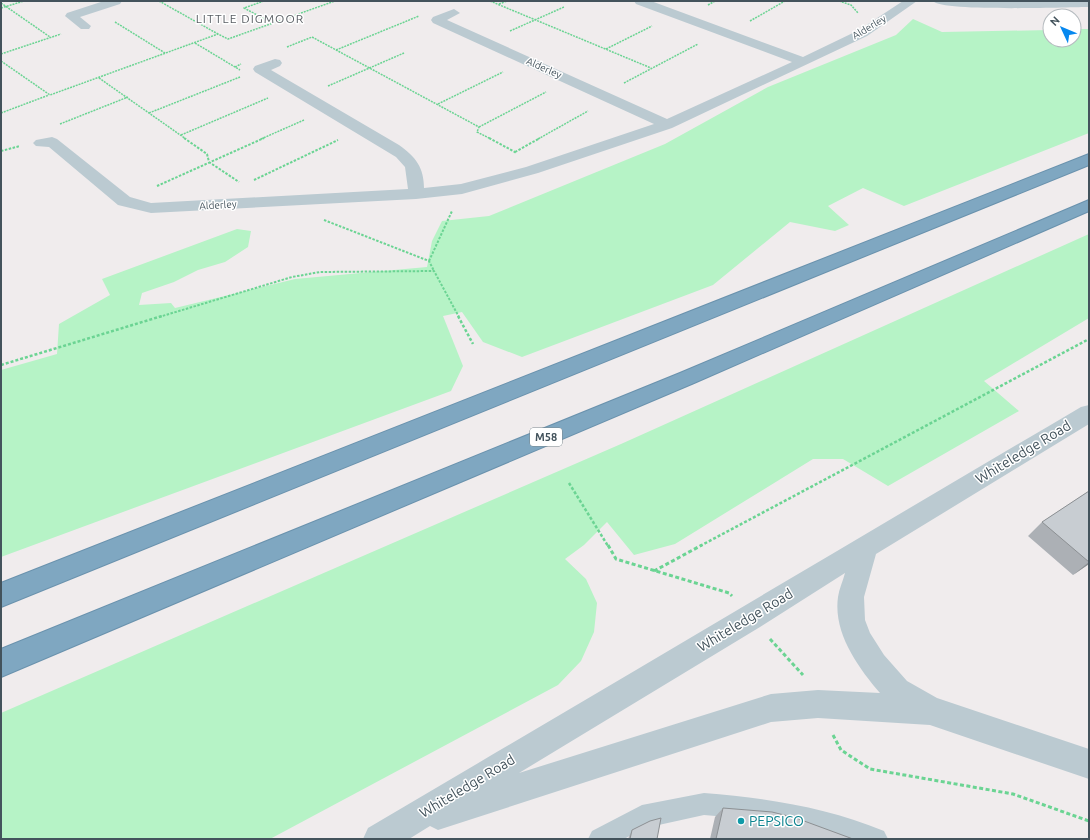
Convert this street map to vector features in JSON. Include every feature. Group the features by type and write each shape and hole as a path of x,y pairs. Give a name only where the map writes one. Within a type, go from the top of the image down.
{"highway":[{"path":"1,595 1089,159"},
{"name":"M58","path":"1,663 687,378 1089,205"}],"street":[{"path":"85,26 71,16 116,1"},
{"path":"640,1 804,62"},
{"name":"Alderley","path":"46,142 124,200 151,208 416,194 462,190 532,170 667,125 863,33 911,1"},
{"path":"939,1 965,4 1075,6 1089,3"},
{"name":"Alderley","path":"454,14 437,20 607,96 667,125"},
{"path":"260,69 275,63"},
{"path":"260,69 394,148 411,161 417,179 416,194"},
{"name":"Whiteledge Road","path":"390,832 751,618 865,547 1089,413"},
{"path":"865,547 851,597 852,620 859,640 874,665 897,691 930,710"},
{"name":"Whiteledge Road","path":"390,832 771,708 818,704 930,710 1089,764"}],"lane":[{"path":"600,839 642,817 704,804 762,809 835,825 876,839"}],"path":[{"path":"1,8 24,1"},
{"path":"159,1 228,40 335,1"},
{"path":"264,1 244,8 272,24"},
{"path":"379,1 385,1"},
{"path":"490,1 651,68"},
{"path":"498,4 507,1"},
{"path":"509,156 651,68 785,1"},
{"path":"1,4 50,37"},
{"path":"486,42 564,7"},
{"path":"92,9 165,54"},
{"path":"606,49 675,14"},
{"path":"336,50 419,16"},
{"path":"1,54 85,26"},
{"path":"1,113 218,34"},
{"path":"284,48 312,37 479,127"},
{"path":"194,43 243,72 260,69"},
{"path":"306,96 404,53"},
{"path":"1,61 50,95"},
{"path":"437,105 526,61"},
{"path":"235,66 242,64"},
{"path":"149,113 260,69"},
{"path":"99,78 207,154 209,162 244,186 276,202"},
{"path":"515,152 477,132 479,127 570,80"},
{"path":"180,135 292,88"},
{"path":"46,142 51,127 128,97"},
{"path":"124,200 328,109"},
{"path":"244,186 362,129"},
{"path":"429,261 462,190"},
{"path":"320,219 429,261 473,344"},
{"path":"1,365 292,277 320,272 434,271"},
{"path":"654,571 1089,339"},
{"path":"569,483 616,559 730,593 803,676 841,750 870,769 1013,794 1089,821"}],"green space":[{"path":"913,19 942,32 1042,30 1042,48 1082,48 1082,29 1089,29 1089,133 904,206 863,188 828,206 849,225 835,231 790,222 713,285 522,357 483,342 462,312 443,316 463,366 451,391 1,557 1,370 57,354 59,324 110,295 102,279 237,229 251,231 248,247 225,262 198,270 174,282 142,293 139,305 171,303 175,308 295,279 427,267 432,241 442,221 489,216 665,144 768,87 896,35"},
{"path":"1089,234 1089,318 984,381 1019,411 888,486 843,459 813,459 675,544 634,555 607,522 584,545 565,559 586,579 597,603 594,632 581,661 558,685 270,839 1,839 1,713 621,444"}],"building":[{"path":"1089,491 1089,562 1042,522"},
{"name":"PEPSICO","path":"723,808 772,812 796,818 853,839 716,839"},
{"path":"661,818 657,839 630,839 632,830 650,821"}],"place":[{"name":"PEPSICO","path":"741,821"}],"district":[{"name":"LITTLE DIGMOOR","path":"250,18"}]}
